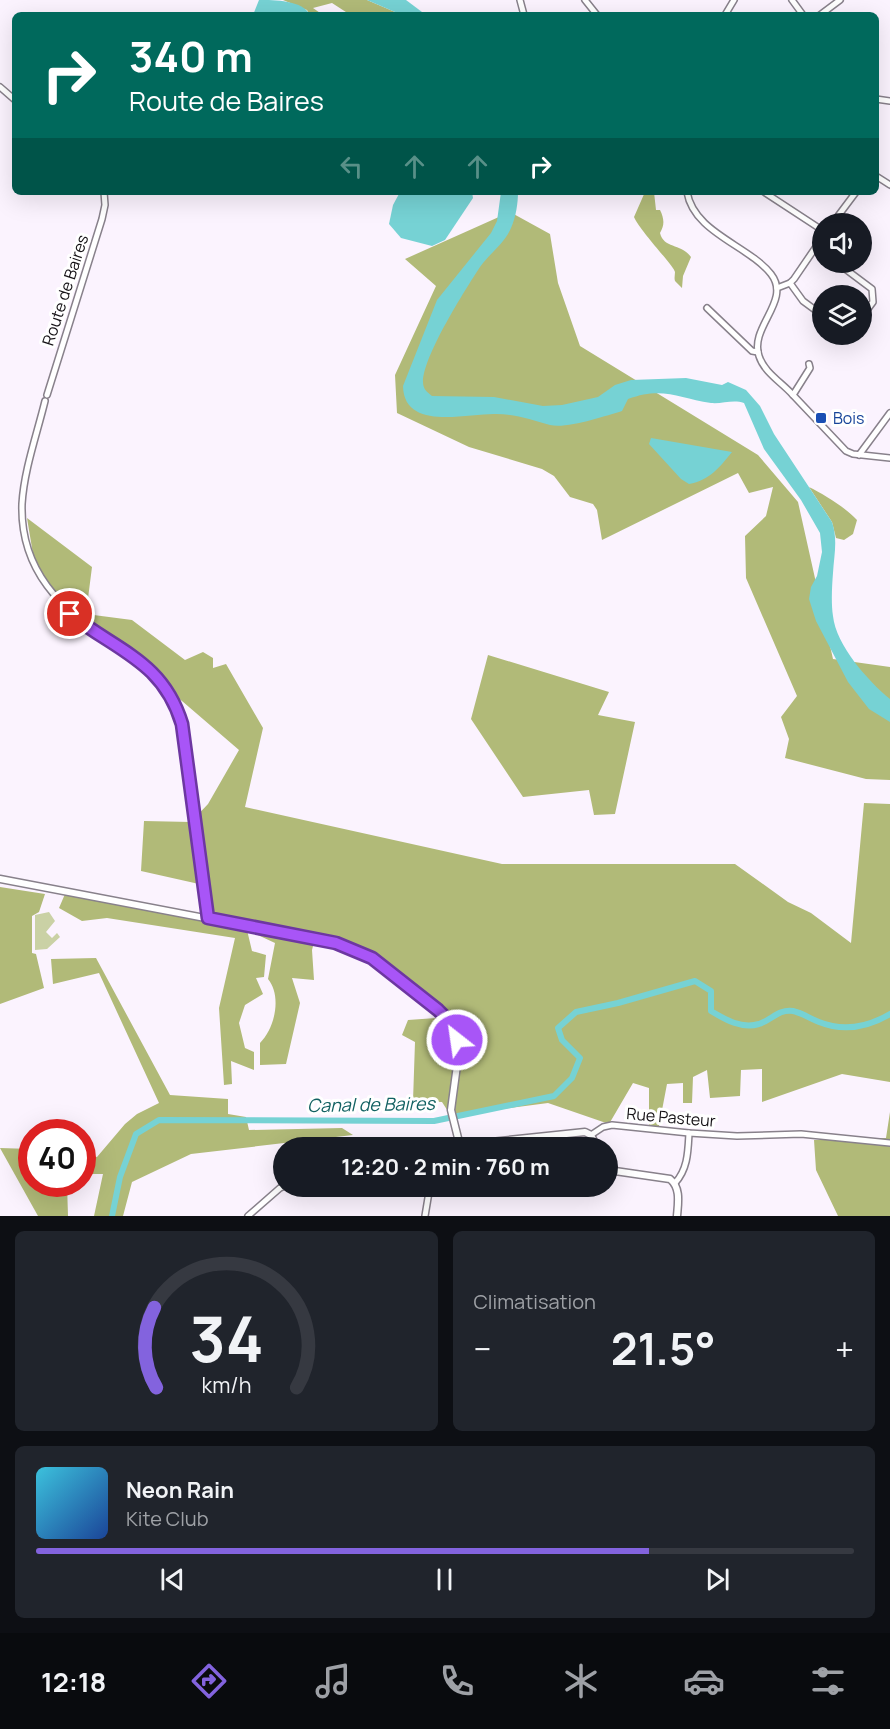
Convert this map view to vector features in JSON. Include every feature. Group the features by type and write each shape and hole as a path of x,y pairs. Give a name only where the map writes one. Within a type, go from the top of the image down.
{"street":[{"path":"585,0 590,12"},
{"path":"824,12 840,0"},
{"path":"0,87 12,97"},
{"name":"Route de Baires","path":"104,195 102,219 46,398 22,505 32,559 47,586 70,614 146,666 164,685 175,703 182,724 208,918"},
{"path":"688,195 691,205 700,217 770,273 777,288 777,295 759,335 758,352 765,368 846,451 859,455 890,458"},
{"path":"769,195 812,223"},
{"path":"840,213 854,195"},
{"path":"777,288 790,284 812,254"},
{"path":"851,273 867,285"},
{"path":"790,284 803,301 812,308"},
{"path":"707,308 752,351 758,352"},
{"path":"793,395 810,368 809,364"},
{"path":"859,455 890,413"},
{"path":"0,879 348,947 385,966 450,1022 457,1040 459,1058 451,1110 458,1137"},
{"name":"Rue Pasteur","path":"539,1137 577,1133 591,1135 603,1127 612,1125 737,1136 801,1134 890,1143"},
{"path":"675,1183 682,1176 688,1156 689,1133"},
{"path":"618,1171 670,1179 675,1183 678,1192 677,1216"},
{"path":"248,1216 273,1194"},
{"path":"425,1216 428,1197"}],"green space":[{"path":"283,0 367,0 395,12 346,12 332,3 313,8 319,12 307,10"},
{"path":"644,195 654,195 656,210 660,210 663,219 660,233 662,238 691,257 683,276 682,288 675,281 673,268 634,217"},
{"path":"510,212 550,234 558,283 580,346 758,455 798,502 833,659 890,667 890,780 866,779 785,758 789,739 781,717 797,696 746,578 745,536 766,516 773,487 749,493 738,473 602,540 597,510 593,504 570,497 554,476 542,469 469,447 397,413 395,375 436,286 405,259"},
{"path":"809,487 827,497 857,520 853,534 844,540 836,538 832,522"},
{"path":"27,518 92,567 86,614 132,620 185,660 203,652 213,658 213,668 226,664 263,728 245,807 502,864 735,864 788,902 811,913 851,943 864,803 890,804 890,1082 842,1074 762,1102 762,1069 741,1070 740,1096 710,1098 707,1070 693,1077 692,1103 683,1103 683,1083 667,1084 659,1126 649,1126 649,1088 633,1083 609,1124 548,1103 451,1116 442,1102 413,1101 415,1042 402,1035 408,1020 436,1018 456,1021 414,984 364,950 316,934 312,950 314,980 292,978 300,1003 286,1064 260,1065 260,1043 270,1029 275,1012 275,994 268,979 275,943 247,930 252,951 266,955 264,977 256,978 263,994 245,1005 239,1023 245,1048 254,1052 254,1070 231,1061 232,1084 224,1085 219,1008 235,938 107,918 82,921 59,908 65,894 201,918 199,884 141,871 144,821 191,822 208,804 239,750 182,701 68,611 35,566"},
{"path":"488,655 609,692 598,715 635,722 615,814 594,815 589,790 523,797 471,719"},
{"path":"0,887 45,894 39,912 32,916 32,953 36,954 44,988 0,1004"},
{"path":"49,912 55,921 46,932 52,938 57,933 60,937 47,949 35,950 35,915"},
{"path":"96,958 170,1095 228,1099 228,1114 246,1117 249,1130 342,1128 353,1135 273,1137 273,1144 191,1154 132,1182 123,1216 94,1216 103,1174 96,1174 96,1157 125,1124 137,1114 159,1103 99,973 53,984 51,959"},
{"path":"890,1112 890,1216 838,1216 816,1170 814,1140 886,1138"},
{"path":"0,1148 18,1149 18,1180"},
{"path":"27,1197 67,1197 68,1216 38,1216"}],"water":[{"path":"259,0 295,4 308,12 254,12"},
{"path":"367,0 406,0 422,12 395,12"},
{"path":"398,195 472,195 473,198 445,240 432,246 401,238 389,224 393,205"},
{"path":"501,195 518,195 513,224 508,234 480,267 437,340 425,371 423,382 426,390 432,396 494,397 543,406 562,405 598,397 615,385 631,380 686,378 722,385 728,382 746,390 760,406 774,434 832,522 835,541 832,606 835,627 854,662 890,699 890,722 869,709 848,682 816,621 809,599 822,552 820,533 801,500 764,449 744,403 736,401 711,403 670,394 651,393 628,399 622,411 557,426 503,414 455,417 425,415 414,410 406,400 403,386 437,300 491,233 497,221"},
{"path":"651,438 732,452 703,480 689,484 681,479 649,444"}],"waterway":[{"name":"Canal de Baires","path":"112,1216 120,1177 136,1134 159,1120 434,1121 554,1096 572,1078 580,1058 562,1040 558,1028 576,1012 618,1003 695,981 711,991 711,1011 740,1024 759,1024 779,1013 793,1011 828,1025 856,1027 890,1014"}],"place":[{"name":"Bois","path":"821,418"}],"route":[{"path":"70,614 146,666 164,685 175,703 182,724 208,918 336,943 372,958 438,1010 450,1022 457,1040"}]}
